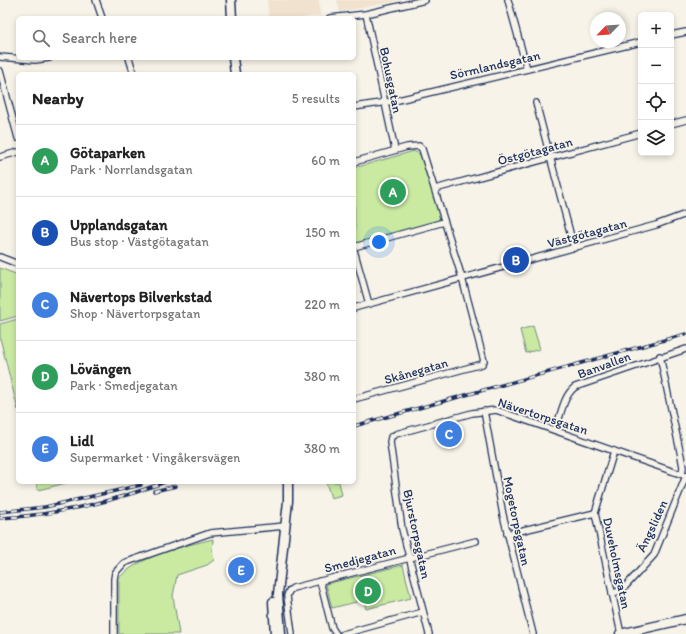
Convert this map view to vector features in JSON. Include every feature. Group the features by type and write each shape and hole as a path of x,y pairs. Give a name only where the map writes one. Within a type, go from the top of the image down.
{"main road":[{"path":"231,0 232,16"},
{"path":"233,60 235,72"},
{"path":"275,634 273,596 278,550 288,500 288,484"},
{"path":"281,634 278,594 285,536 284,526"},
{"path":"621,634 686,619"}],"street":[{"path":"96,0 101,16"},
{"path":"348,16 366,14 425,0"},
{"path":"508,0 527,69"},
{"name":"Bohusgatan","path":"366,14 395,150"},
{"path":"674,34 686,32"},
{"name":"Sörmlandsgatan","path":"356,107 385,102 638,43"},
{"path":"0,57 16,58"},
{"path":"130,60 133,72"},
{"path":"0,71 16,131"},
{"path":"536,104 574,248"},
{"path":"674,123 686,120"},
{"name":"Östgötagatan","path":"435,189 638,134"},
{"path":"356,161 414,146 419,146 422,149 462,278"},
{"path":"0,157 16,153"},
{"name":"Västgötagatan","path":"356,307 656,225 686,214"},
{"path":"356,248 444,222"},
{"path":"356,256 369,304"},
{"path":"0,257 16,263"},
{"name":"Skånegatan","path":"356,399 392,390 483,362 484,357 462,278"},
{"name":"Banvallen","path":"555,430 570,390 575,386 686,348"},
{"name":"Ängsliden","path":"612,594 623,589 654,555 685,475 660,356"},
{"name":"Nävertorpsgatan","path":"392,437 396,434 484,411 496,410 685,475"},
{"name":"Mogetorpsgatan","path":"484,411 507,534 533,634"},
{"name":"Bjurstorpsgatan","path":"392,437 390,442 393,472 402,530 429,634"},
{"name":"Duveholmsgatan","path":"614,451 595,513 621,634"},
{"path":"507,534 595,513"},
{"path":"114,634 114,579 116,573 124,563 210,533 284,526"},
{"name":"Smedjegatan","path":"292,634 288,603 289,591 320,581 476,541"},
{"path":"320,581 332,628 336,634"},
{"path":"343,634 423,612"}],"shaded area":[{"path":"267,0 319,0 320,15 269,16"},
{"path":"337,0 403,0 340,12"}],"green space":[{"path":"414,151 421,155 440,217 437,222 356,245 356,167"},
{"path":"0,268 16,274 16,317 0,321"},
{"path":"16,320 16,402 0,338 0,324"},
{"path":"533,326 540,349 526,353 520,330"},
{"path":"36,484 62,484 38,490"},
{"path":"327,484 339,484 342,495 331,498"},
{"path":"213,539 212,551 214,560 207,565 177,575 173,596 179,634 119,634 119,578 128,570 150,558"},
{"path":"403,565 411,598 366,609 364,600 332,608 326,584"}],"railway":[{"path":"356,425 686,334"},
{"path":"0,518 63,511 125,496 159,484"},
{"path":"0,512 45,507 141,485"},
{"path":"154,491 176,486"}],"place":[{"name":"Götaparken","path":"393,192"},
{"name":"Upplandsgatan","path":"516,260"},
{"name":"Nävertops Bilverkstad","path":"449,434"},
{"name":"Lidl","path":"241,570"},
{"name":"Lövängen","path":"368,591"}]}
